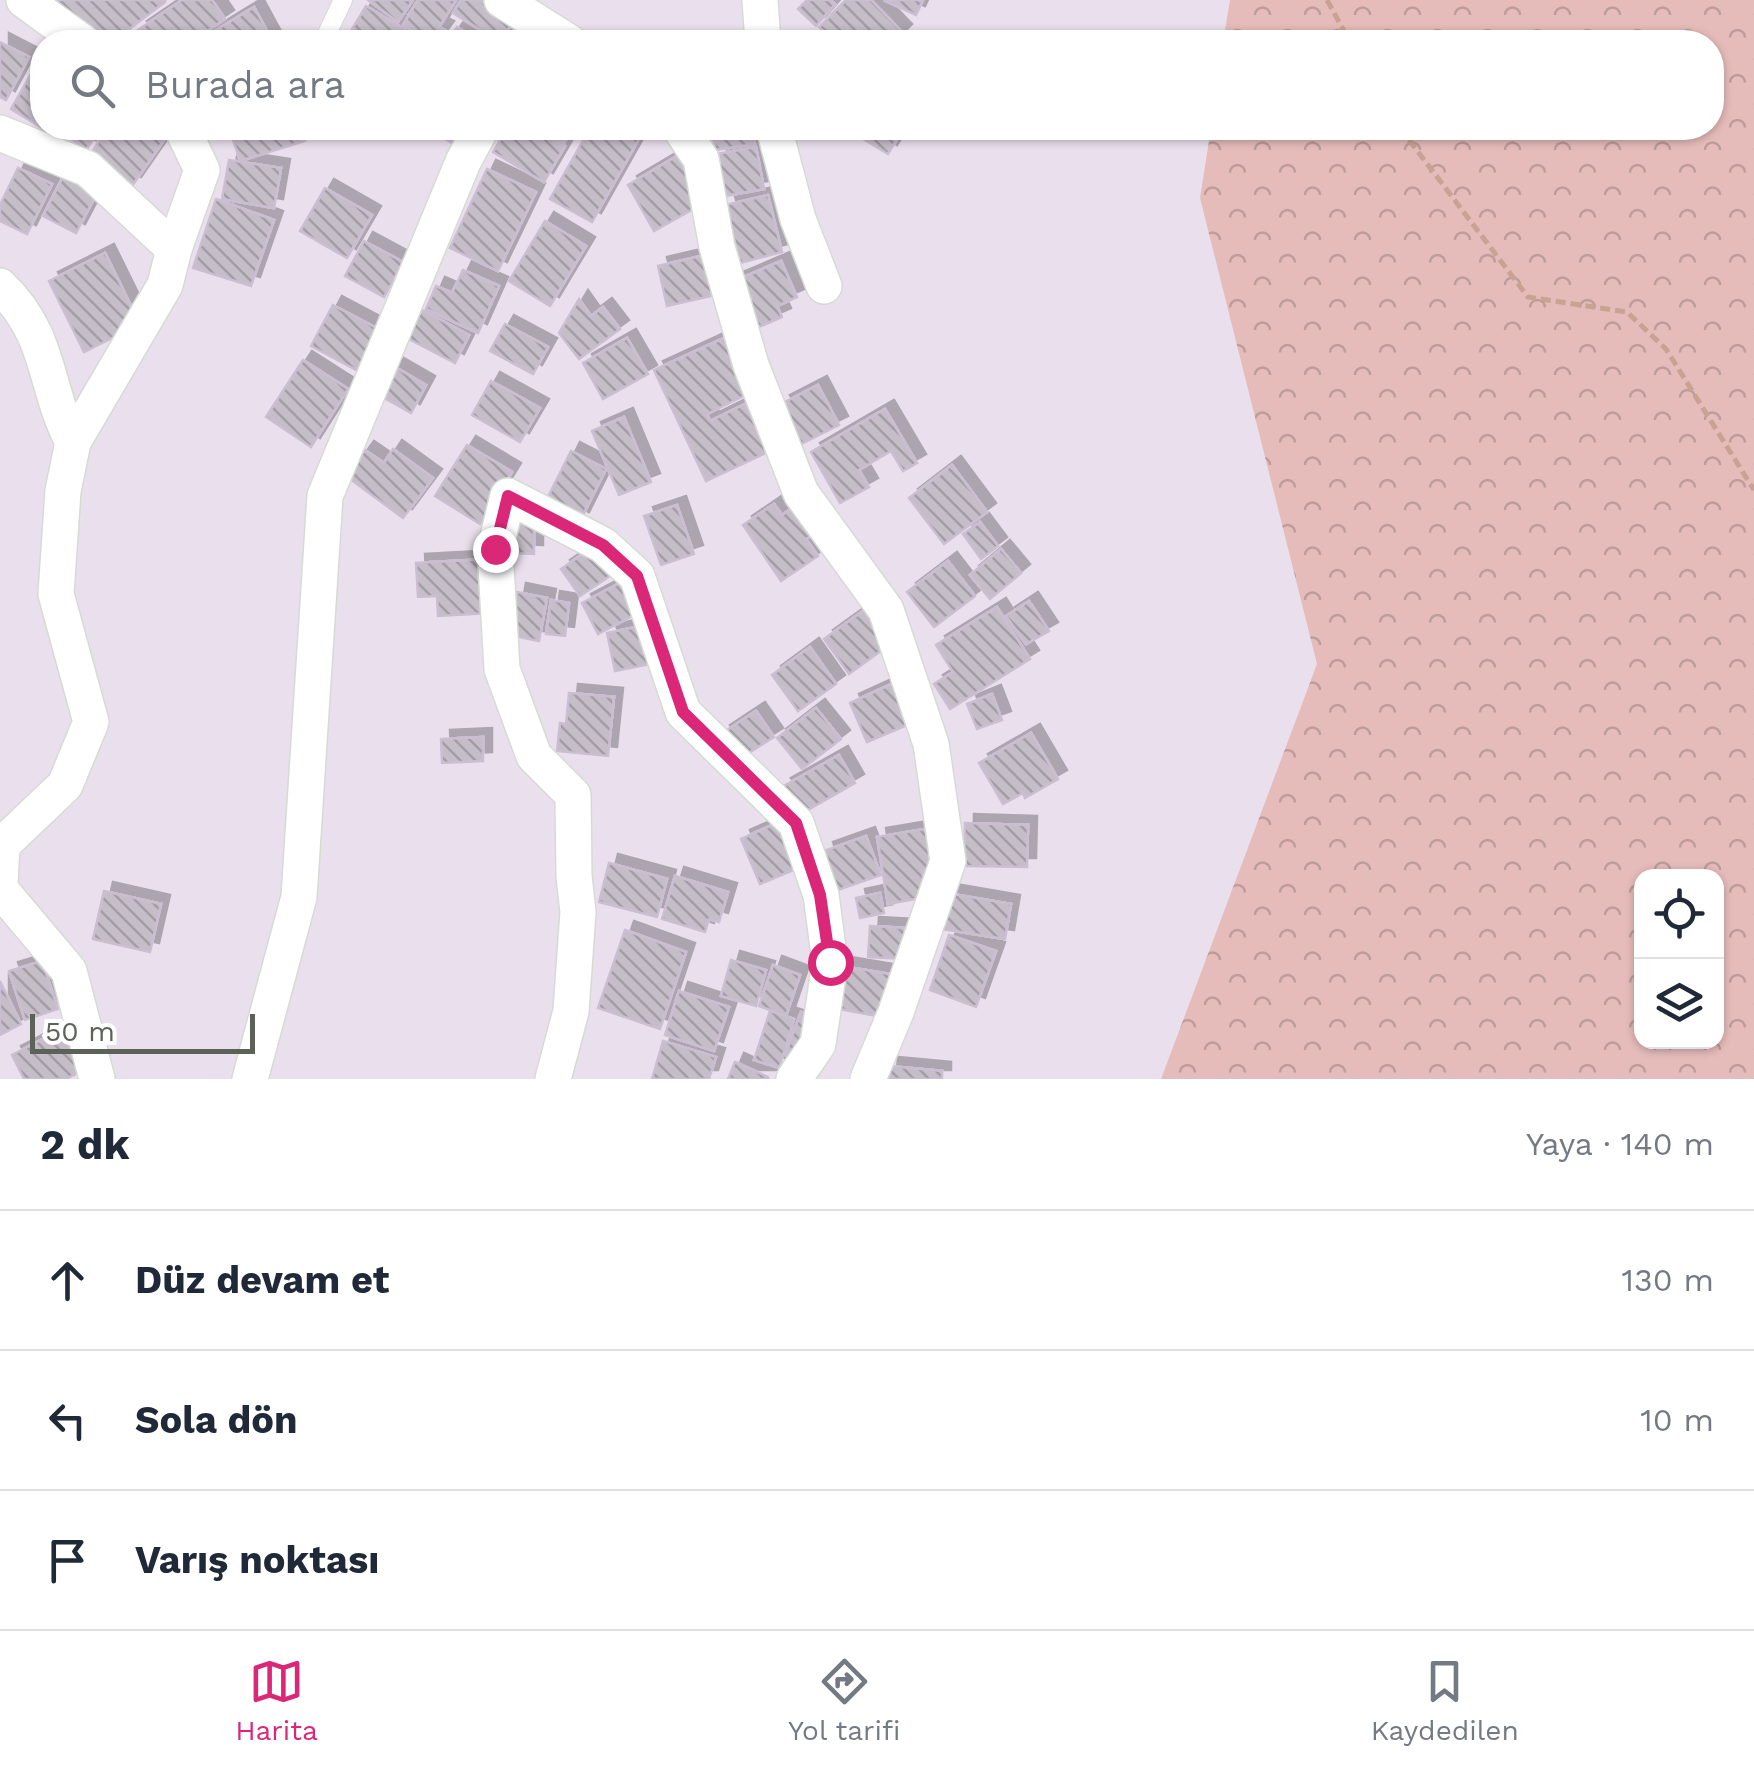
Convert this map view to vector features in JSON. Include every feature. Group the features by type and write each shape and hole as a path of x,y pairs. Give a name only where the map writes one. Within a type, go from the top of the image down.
{"street":[{"path":"24,0 65,30"},
{"path":"502,0 530,30"},
{"path":"760,0 762,30"},
{"path":"0,133 88,169 174,249"},
{"path":"97,1079 69,971 0,888 1,846 65,785 91,722 56,594 63,492 73,442 165,285 202,170 188,140"},
{"path":"250,1079 300,897 326,496 475,140"},
{"path":"688,140 701,159 717,248 751,364 801,493 886,610 931,744 948,861 896,1012 868,1079"},
{"path":"777,140 798,220 824,286"},
{"path":"0,286 38,338 51,376 56,411 73,442"},
{"path":"553,1079 570,1010 578,912 573,795 534,756 502,669 495,549 508,496 603,545 637,576 683,712 796,823 820,895 830,962 818,1044 794,1079"}],"lane":[{"path":"329,30 344,0"}],"path":[{"path":"1327,0 1343,30"},
{"path":"1409,140 1528,296 1627,312 1666,349 1754,490"}],"green space":[{"path":"1230,0 1754,0 1754,1079 1161,1079 1317,664 1200,198 1209,140 1724,140 1724,30 1225,30"}],"building":[{"path":"42,0 165,2 128,30 88,30"},
{"path":"182,0 212,0 225,19 209,30 138,30"},
{"path":"368,0 413,0 398,22"},
{"path":"418,0 456,0 439,27 445,30 411,30 403,25"},
{"path":"461,0 479,0 513,22 508,30 481,30 453,13"},
{"path":"807,0 830,0 835,4 816,26 798,9"},
{"path":"846,0 871,0 900,30 822,30 819,27"},
{"path":"884,0 923,0 916,15"},
{"path":"366,6 406,30 351,30"},
{"path":"254,7 266,30 216,30"},
{"path":"0,42 29,57 6,100 0,97"},
{"path":"30,76 30,121 11,109"},
{"path":"72,140 93,140 87,149"},
{"path":"100,140 164,140 132,186 88,158"},
{"path":"233,140 305,140 305,141 240,161"},
{"path":"447,140 467,140 461,149"},
{"path":"500,140 554,140 565,146 544,182 493,152"},
{"path":"583,140 638,140 592,222 550,199"},
{"path":"714,140 754,140 755,144 715,150"},
{"path":"865,140 897,140 888,154"},
{"path":"756,147 764,189 725,196 717,154"},
{"path":"677,156 704,203 654,231 628,185"},
{"path":"229,160 281,168 274,208 222,199"},
{"path":"18,168 52,184 27,234 0,221 0,205"},
{"path":"487,169 536,192 498,271 450,248"},
{"path":"66,171 99,189 76,233 43,216"},
{"path":"325,188 372,215 347,258 300,231"},
{"path":"768,195 782,252 740,263 726,205"},
{"path":"216,199 274,220 251,286 193,268"},
{"path":"545,221 586,246 550,306 509,281"},
{"path":"364,241 403,262 384,297 345,276"},
{"path":"105,253 140,324 84,352 49,281"},
{"path":"705,255 715,295 667,306 658,266"},
{"path":"781,261 797,297 777,306 782,317 754,329 732,282"},
{"path":"463,270 499,286 478,333 426,309 436,286 452,293"},
{"path":"579,299 591,316 603,307 620,329 579,359 559,333"},
{"path":"333,305 384,332 362,373 311,346"},
{"path":"422,310 469,335 455,363 407,338"},
{"path":"505,324 548,347 533,374 490,351"},
{"path":"726,337 752,392 707,414 710,421 745,404 768,452 706,481 654,370"},
{"path":"627,338 648,374 603,399 583,363"},
{"path":"303,360 348,389 311,447 266,417"},
{"path":"395,367 426,385 411,413 379,395"},
{"path":"491,381 540,408 520,442 472,415"},
{"path":"818,385 839,425 801,444 781,404"},
{"path":"885,409 917,463 903,471 891,451 859,470 869,487 840,503 811,452"},
{"path":"624,417 651,482 619,495 592,431"},
{"path":"467,445 512,472 480,524 435,496"},
{"path":"393,449 433,478 403,518 346,476 365,450 384,463"},
{"path":"571,451 606,469 580,521 545,503"},
{"path":"952,465 987,512 944,544 909,498"},
{"path":"774,504 782,515 798,504 817,532 806,539 818,556 781,581 743,525"},
{"path":"677,505 694,554 661,565 644,516"},
{"path":"509,521 534,521 534,554 509,553"},
{"path":"980,522 998,546 981,559 963,534"},
{"path":"594,546 613,574 580,596 561,569"},
{"path":"1001,549 1021,573 990,599 970,575"},
{"path":"487,559 491,613 438,616 437,596 418,597 416,563"},
{"path":"948,561 975,596 934,627 907,592"},
{"path":"620,583 636,614 598,634 582,603"},
{"path":"517,592 547,598 539,641 509,635"},
{"path":"551,600 569,603 565,636 546,634"},
{"path":"1029,601 1049,631 1026,644 1006,616"},
{"path":"870,606 889,645 849,674 824,639"},
{"path":"997,607 1030,659 950,709 934,684 953,672 936,645"},
{"path":"641,626 650,664 615,671 607,633"},
{"path":"810,647 836,684 798,711 772,675"},
{"path":"896,682 914,722 867,742 850,703"},
{"path":"569,693 614,697 608,756 557,751 560,723 566,724"},
{"path":"992,694 1002,720 977,729 967,704"},
{"path":"816,708 841,739 802,769 777,738"},
{"path":"756,711 774,737 738,760 721,734"},
{"path":"1031,733 1058,779 1025,798 1023,793 1003,804 979,763"},
{"path":"483,737 483,761 442,763 441,739"},
{"path":"839,755 855,783 799,815 782,787"},
{"path":"783,820 803,866 760,884 741,839"},
{"path":"965,823 1028,825 1027,867 964,866"},
{"path":"931,828 938,868 922,871 926,897 888,904 877,837"},
{"path":"866,836 881,875 838,890 824,851"},
{"path":"609,863 667,879 657,917 599,902"},
{"path":"675,876 728,892 719,922 709,919 705,932 662,919"},
{"path":"104,891 161,904 150,952 93,939"},
{"path":"880,893 884,913 860,918 856,898"},
{"path":"947,893 1011,904 1005,939 941,929"},
{"path":"870,926 906,928 905,959 868,957"},
{"path":"625,930 686,952 660,1029 598,1008"},
{"path":"949,935 996,951 976,1007 930,990"},
{"path":"731,960 766,970 756,1006 721,996"},
{"path":"42,961 58,1009 25,1020 9,971"},
{"path":"773,965 800,975 786,1016 759,1006"},
{"path":"842,966 890,974 882,1017 834,1008"},
{"path":"0,981 21,1024 0,1035"},
{"path":"679,991 729,1007 714,1051 665,1035"},
{"path":"770,1011 794,1019 779,1068 754,1060"},
{"path":"801,1012 817,1018 802,1061 785,1055"},
{"path":"60,1030 82,1071 66,1079 24,1079 12,1055"},
{"path":"663,1041 716,1057 709,1079 652,1079"},
{"path":"735,1062 768,1077 768,1079 728,1079"},
{"path":"889,1066 942,1071 942,1079 888,1079"}],"route":[{"path":"495,549 508,496 603,545 637,576 683,712 796,823 820,895 830,962"}]}
